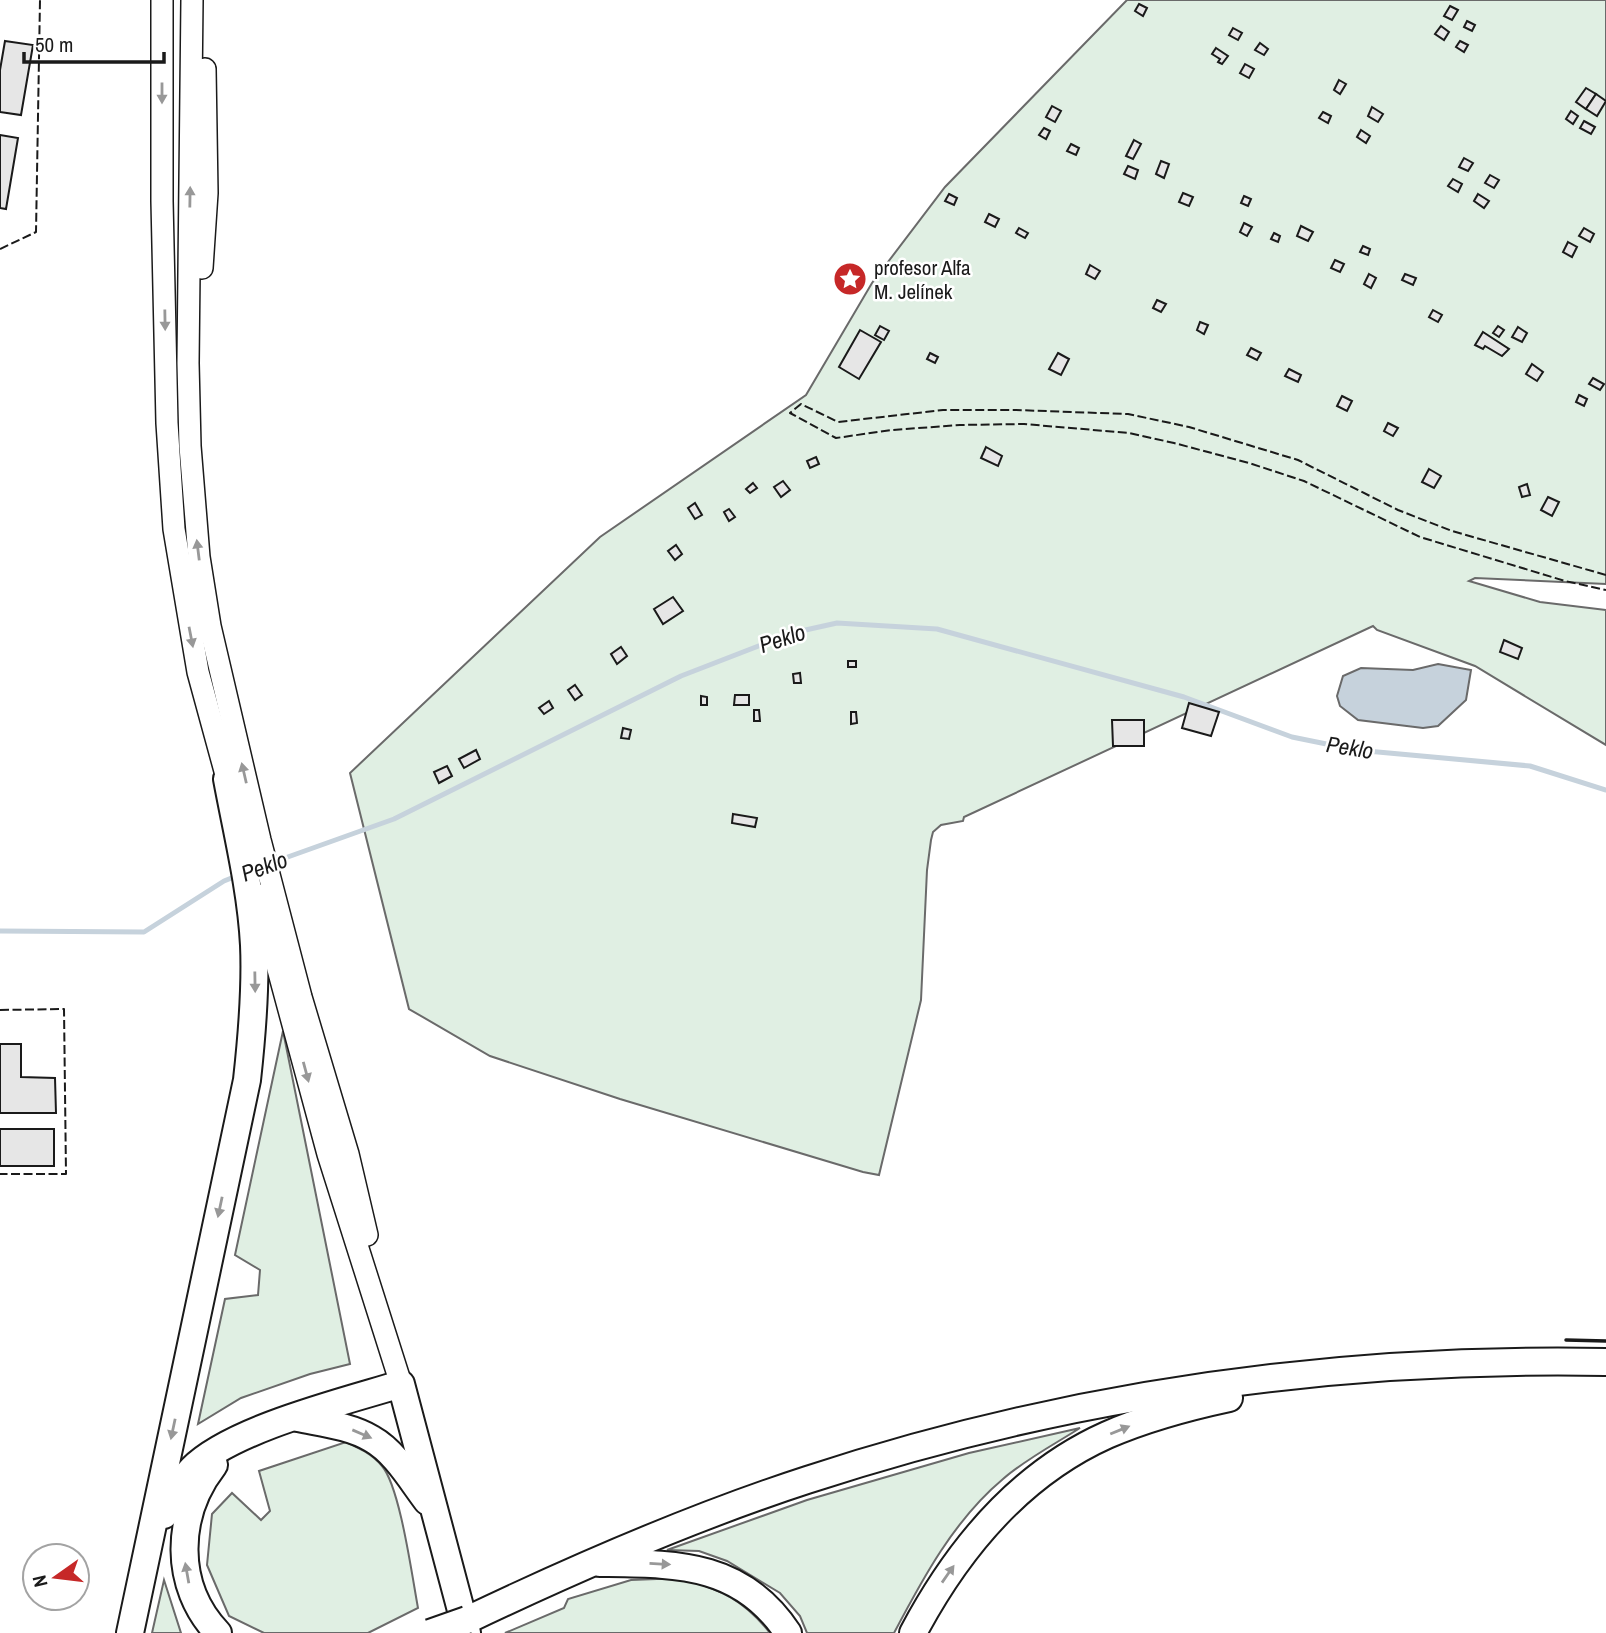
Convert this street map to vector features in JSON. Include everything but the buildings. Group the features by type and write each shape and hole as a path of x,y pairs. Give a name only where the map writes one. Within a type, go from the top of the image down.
{"main road":[{"path":"130,1633 247,1080 263,911 248,843 227,779"},
{"path":"442,1633 461,1629 545,1583 714,1512 803,1481 942,1440 1029,1418 1173,1391 1364,1367 1523,1361 1606,1362"},
{"path":"913,1633 938,1589 994,1517 1034,1480 1077,1451 1105,1436 1162,1414 1364,1367"},
{"path":"149,1544 176,1491 194,1467 220,1448 296,1417 401,1384 461,1629"},
{"path":"296,1417 346,1428 373,1439 394,1458 434,1510"},
{"path":"218,1633 201,1612 189,1585 184,1549 186,1523 196,1494 211,1468 228,1450 265,1428"},
{"path":"591,1563 682,1566 717,1574 764,1603 788,1633"},
{"path":"430,1633 461,1629"}],"street":[{"path":"162,0 162,201 167,423 172,503 193,649 227,779"},
{"path":"192,0 188,363 190,446 199,557 248,843"},
{"path":"188,363 201,290 207,193 204,0"},
{"path":"263,911 328,1154 401,1384"}],"green space":[{"path":"1127,0 1606,0 1606,584 1475,578 1469,581 1540,602 1606,610 1606,745 1475,666 1377,630 1373,626 964,817 963,821 941,825 933,832 927,870 921,1000 879,1175 620,1099 490,1056 409,1009 350,773 600,537 806,395 872,283 945,187"},
{"path":"283,1031 350,1364 310,1374 241,1398 198,1424 225,1299 258,1295 260,1270 235,1255"},
{"path":"1080,1428 1031,1458 985,1495 941,1551 894,1633 807,1633 800,1616 780,1593 727,1561 699,1551 667,1550 807,1500 969,1453"},
{"path":"346,1442 374,1458 388,1477 404,1533 418,1608 368,1633 264,1633 229,1616 207,1565 212,1514 232,1493 261,1520 270,1511 259,1471"},
{"path":"683,1578 709,1587 741,1604 770,1633 505,1633 564,1608 568,1599 631,1580"},
{"path":"164,1580 181,1633 152,1633"}],"shaded area":[{"path":"1438,664 1471,670 1466,700 1438,726 1423,728 1358,720 1340,706 1337,696 1343,676 1361,668 1413,670"}],"waterway":[{"name":"Peklo","path":"271,863 394,819 681,676 792,633 837,623 937,629 1184,697 1292,737 1356,750 1530,766 1606,790"},
{"name":"Peklo","path":"0,931 144,932 224,881 239,875"}],"fence":[{"path":"0,249 36,232 40,0"},
{"path":"1606,575 1452,531 1398,510 1298,460 1189,427 1128,414 943,410 838,422 801,404 790,413 836,438 892,430 960,425 1024,424 1129,433 1249,463 1304,481 1420,537 1565,581 1606,590"},
{"path":"0,1010 64,1009 66,1174 0,1174"}],"wall":[{"path":"1566,1340 1606,1341"}],"place":[{"name":"profesor Alfa M. Jelínek","path":"850,279"}]}
